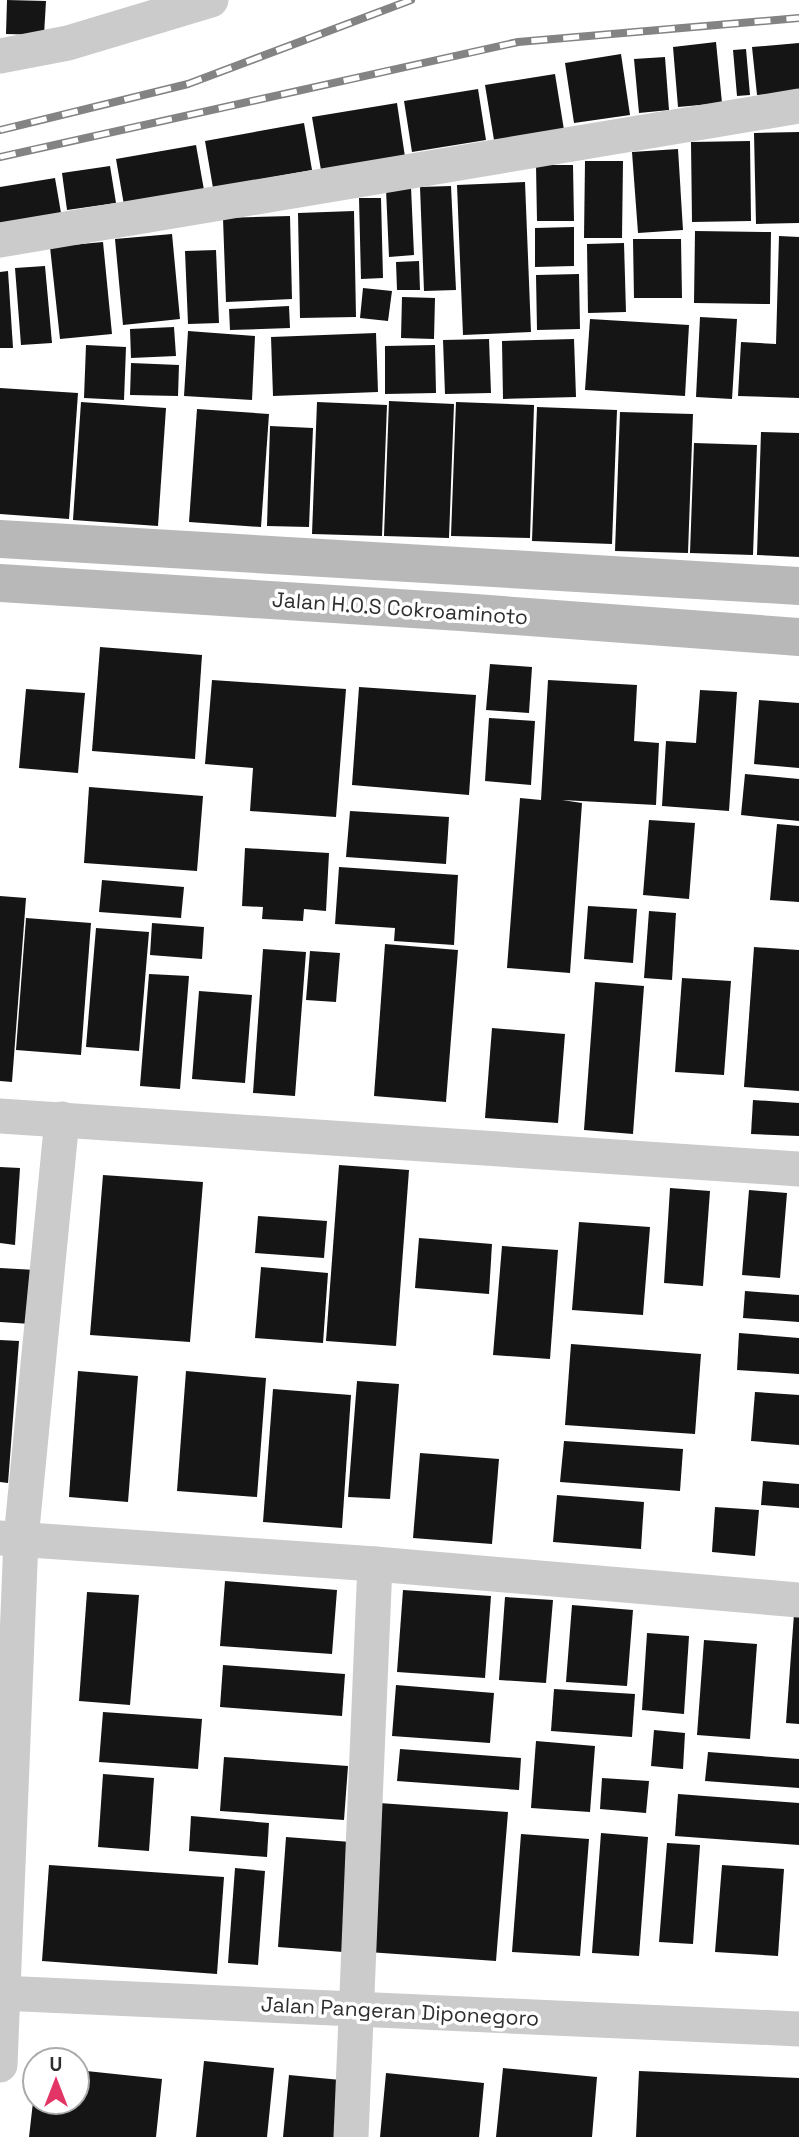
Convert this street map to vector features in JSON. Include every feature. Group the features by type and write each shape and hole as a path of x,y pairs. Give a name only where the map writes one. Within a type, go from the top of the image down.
{"main road":[{"path":"0,539 799,586"},
{"path":"461,612 464,565"},
{"name":"Jalan H.O.S Cokroaminoto","path":"0,583 461,612 799,637"}],"street":[{"path":"0,56 68,43 211,0"},
{"path":"0,240 799,106"},
{"path":"0,1116 799,1169"},
{"path":"0,2065 11,1538 62,1119"},
{"path":"11,1538 375,1564 799,1601"},
{"path":"351,2137 354,2008 375,1564"},
{"name":"Jalan Pangeran Diponegoro","path":"2,1993 799,2029"}],"building":[{"path":"7,0 46,1 44,35 6,34"},
{"path":"716,42 722,103 678,107 673,47"},
{"path":"799,43 799,92 757,95 752,47"},
{"path":"746,49 750,95 737,96 733,50"},
{"path":"621,54 630,115 574,123 565,63"},
{"path":"665,57 669,110 639,113 634,59"},
{"path":"555,74 564,130 494,140 485,85"},
{"path":"478,89 486,140 412,152 404,101"},
{"path":"397,103 405,157 321,170 312,117"},
{"path":"304,123 312,170 213,188 205,141"},
{"path":"799,132 799,223 756,224 754,133"},
{"path":"750,141 751,221 692,222 691,142"},
{"path":"196,145 204,190 124,205 116,159"},
{"path":"678,149 683,230 638,233 632,152"},
{"path":"585,161 623,161 622,238 584,238"},
{"path":"536,165 573,165 574,221 537,221"},
{"path":"110,166 116,203 67,210 62,173"},
{"path":"55,178 61,213 0,223 0,187"},
{"path":"525,182 531,332 463,335 457,185"},
{"path":"451,186 456,290 424,291 420,187"},
{"path":"411,187 414,255 389,257 386,189"},
{"path":"359,198 381,198 383,278 361,279"},
{"path":"354,211 356,317 300,318 298,213"},
{"path":"290,216 292,299 226,302 223,218"},
{"path":"574,227 574,266 535,267 535,228"},
{"path":"695,231 771,232 770,304 694,303"},
{"path":"172,234 180,319 123,325 115,239"},
{"path":"779,236 799,237 799,398 738,396 741,342 776,344"},
{"path":"633,239 681,239 682,298 634,298"},
{"path":"103,242 112,334 60,339 50,247"},
{"path":"624,243 626,312 588,313 587,244"},
{"path":"216,250 219,323 188,324 185,251"},
{"path":"419,261 420,290 397,290 396,262"},
{"path":"45,266 52,343 21,345 15,268"},
{"path":"8,271 13,348 0,348 0,272"},
{"path":"579,274 580,329 537,330 536,275"},
{"path":"363,288 392,291 388,321 360,318"},
{"path":"402,297 435,298 434,339 401,338"},
{"path":"289,306 290,328 230,330 229,309"},
{"path":"700,317 737,319 732,399 696,397"},
{"path":"590,319 689,325 685,396 585,390"},
{"path":"174,327 176,356 131,358 130,329"},
{"path":"188,331 255,336 252,400 184,396"},
{"path":"376,333 378,392 273,396 271,337"},
{"path":"489,339 491,393 445,394 443,340"},
{"path":"574,339 576,397 503,399 502,341"},
{"path":"86,345 126,347 124,400 84,398"},
{"path":"435,345 436,393 385,394 385,346"},
{"path":"131,363 179,365 178,396 130,395"},
{"path":"0,388 78,393 69,519 0,514"},
{"path":"389,401 454,404 449,538 384,536"},
{"path":"81,402 166,408 158,526 73,520"},
{"path":"317,402 387,405 382,536 312,534"},
{"path":"456,402 534,405 530,538 451,536"},
{"path":"537,407 617,410 612,544 532,541"},
{"path":"197,409 269,414 261,527 189,522"},
{"path":"620,412 693,414 688,553 615,551"},
{"path":"270,426 313,428 309,527 267,526"},
{"path":"761,432 799,433 799,557 757,555"},
{"path":"694,443 757,445 753,555 690,553"},
{"path":"100,647 202,655 195,759 92,751"},
{"path":"490,664 532,667 529,713 486,710"},
{"path":"212,680 346,689 336,817 250,811 253,768 205,764"},
{"path":"548,680 637,685 634,741 659,743 656,805 562,800 582,803 570,973 507,968 520,798 541,800"},
{"path":"359,687 476,695 469,795 352,785"},
{"path":"26,689 85,693 78,773 19,768"},
{"path":"700,690 737,692 729,811 662,806 666,741 696,743"},
{"path":"759,700 799,703 799,768 754,764"},
{"path":"489,718 535,721 531,785 485,781"},
{"path":"745,774 799,779 799,821 741,815"},
{"path":"89,787 203,796 197,871 84,863"},
{"path":"350,811 449,817 446,864 346,857"},
{"path":"649,820 695,823 689,899 643,895"},
{"path":"777,824 799,826 799,902 770,900"},
{"path":"245,848 329,853 326,911 304,909 303,921 262,919 263,907 242,906"},
{"path":"339,867 458,875 454,945 394,941 395,928 335,924"},
{"path":"102,880 184,887 181,918 99,912"},
{"path":"0,896 26,898 12,1082 0,1081"},
{"path":"588,906 637,909 633,963 584,959"},
{"path":"649,911 676,913 672,980 644,978"},
{"path":"26,918 91,923 81,1055 16,1050"},
{"path":"152,923 204,927 202,959 150,955"},
{"path":"96,928 149,932 139,1051 86,1047"},
{"path":"385,944 458,950 446,1102 374,1096"},
{"path":"754,947 799,950 799,1091 744,1087"},
{"path":"263,949 306,952 295,1096 253,1093"},
{"path":"310,951 340,953 336,1002 306,1000"},
{"path":"149,974 189,976 180,1089 140,1086"},
{"path":"682,978 731,981 724,1075 675,1072"},
{"path":"595,982 644,986 633,1134 584,1130"},
{"path":"199,991 252,995 245,1083 192,1079"},
{"path":"492,1028 565,1034 558,1123 485,1118"},
{"path":"753,1100 799,1103 799,1136 751,1134"},
{"path":"339,1165 409,1170 396,1346 326,1341"},
{"path":"0,1167 20,1168 15,1245 0,1243"},
{"path":"103,1175 203,1182 190,1342 90,1335"},
{"path":"670,1188 710,1191 703,1286 664,1283"},
{"path":"749,1190 787,1193 780,1278 742,1275"},
{"path":"258,1216 327,1221 324,1258 255,1253"},
{"path":"579,1222 650,1227 643,1315 572,1310"},
{"path":"419,1238 492,1244 489,1294 415,1288"},
{"path":"502,1246 558,1250 550,1359 493,1355"},
{"path":"261,1267 328,1273 323,1343 255,1338"},
{"path":"0,1268 36,1270 31,1324 0,1322"},
{"path":"745,1291 799,1295 799,1322 743,1318"},
{"path":"739,1333 799,1338 799,1374 737,1370"},
{"path":"0,1340 19,1341 8,1483 0,1482"},
{"path":"571,1344 701,1354 695,1434 565,1425"},
{"path":"78,1371 138,1376 128,1502 69,1497"},
{"path":"186,1371 266,1378 257,1497 177,1491"},
{"path":"357,1381 399,1384 390,1499 348,1497"},
{"path":"273,1389 351,1395 342,1528 263,1522"},
{"path":"755,1392 799,1395 799,1445 751,1441"},
{"path":"564,1441 683,1449 680,1491 560,1482"},
{"path":"420,1453 499,1459 492,1544 413,1538"},
{"path":"763,1481 799,1484 799,1508 761,1505"},
{"path":"557,1495 644,1502 641,1549 553,1542"},
{"path":"715,1507 759,1510 755,1556 712,1552"},
{"path":"225,1581 337,1590 332,1654 220,1646"},
{"path":"403,1590 491,1596 485,1678 397,1672"},
{"path":"87,1592 139,1595 130,1705 79,1701"},
{"path":"505,1597 553,1600 546,1683 499,1680"},
{"path":"572,1605 633,1610 627,1686 566,1682"},
{"path":"794,1614 799,1615 799,1724 786,1723"},
{"path":"647,1633 689,1636 684,1714 642,1710"},
{"path":"704,1640 757,1644 750,1739 697,1735"},
{"path":"223,1665 345,1674 342,1716 220,1707"},
{"path":"396,1685 494,1693 490,1743 392,1736"},
{"path":"554,1689 635,1694 632,1737 551,1731"},
{"path":"103,1712 202,1719 198,1769 99,1762"},
{"path":"654,1730 685,1733 683,1769 651,1766"},
{"path":"536,1741 595,1746 590,1812 531,1808"},
{"path":"400,1749 521,1758 519,1790 397,1781"},
{"path":"708,1752 799,1759 799,1788 705,1781"},
{"path":"224,1757 348,1766 344,1820 220,1811"},
{"path":"103,1774 154,1778 149,1851 98,1847"},
{"path":"602,1778 649,1781 646,1813 600,1809"},
{"path":"678,1794 799,1803 799,1845 675,1836"},
{"path":"379,1803 508,1812 496,1961 368,1952"},
{"path":"191,1816 269,1823 267,1857 189,1851"},
{"path":"601,1833 648,1837 639,1956 592,1953"},
{"path":"521,1834 589,1839 580,1956 512,1952"},
{"path":"286,1837 351,1842 343,1952 278,1947"},
{"path":"667,1843 700,1845 693,1944 659,1942"},
{"path":"49,1865 224,1877 217,1974 42,1961"},
{"path":"722,1865 784,1869 778,1956 715,1952"},
{"path":"235,1868 265,1871 258,1965 228,1963"},
{"path":"204,2061 274,2068 267,2137 196,2137"},
{"path":"503,2068 597,2077 592,2137 496,2137"},
{"path":"91,2071 162,2079 156,2137 29,2137 31,2116 91,2116"},
{"path":"639,2071 799,2078 799,2137 636,2137"},
{"path":"386,2073 484,2083 479,2137 380,2137"},
{"path":"289,2075 351,2081 346,2137 283,2137"}],"railway":[{"path":"0,130 188,84 411,0"},
{"path":"0,157 518,42 799,18"}]}
